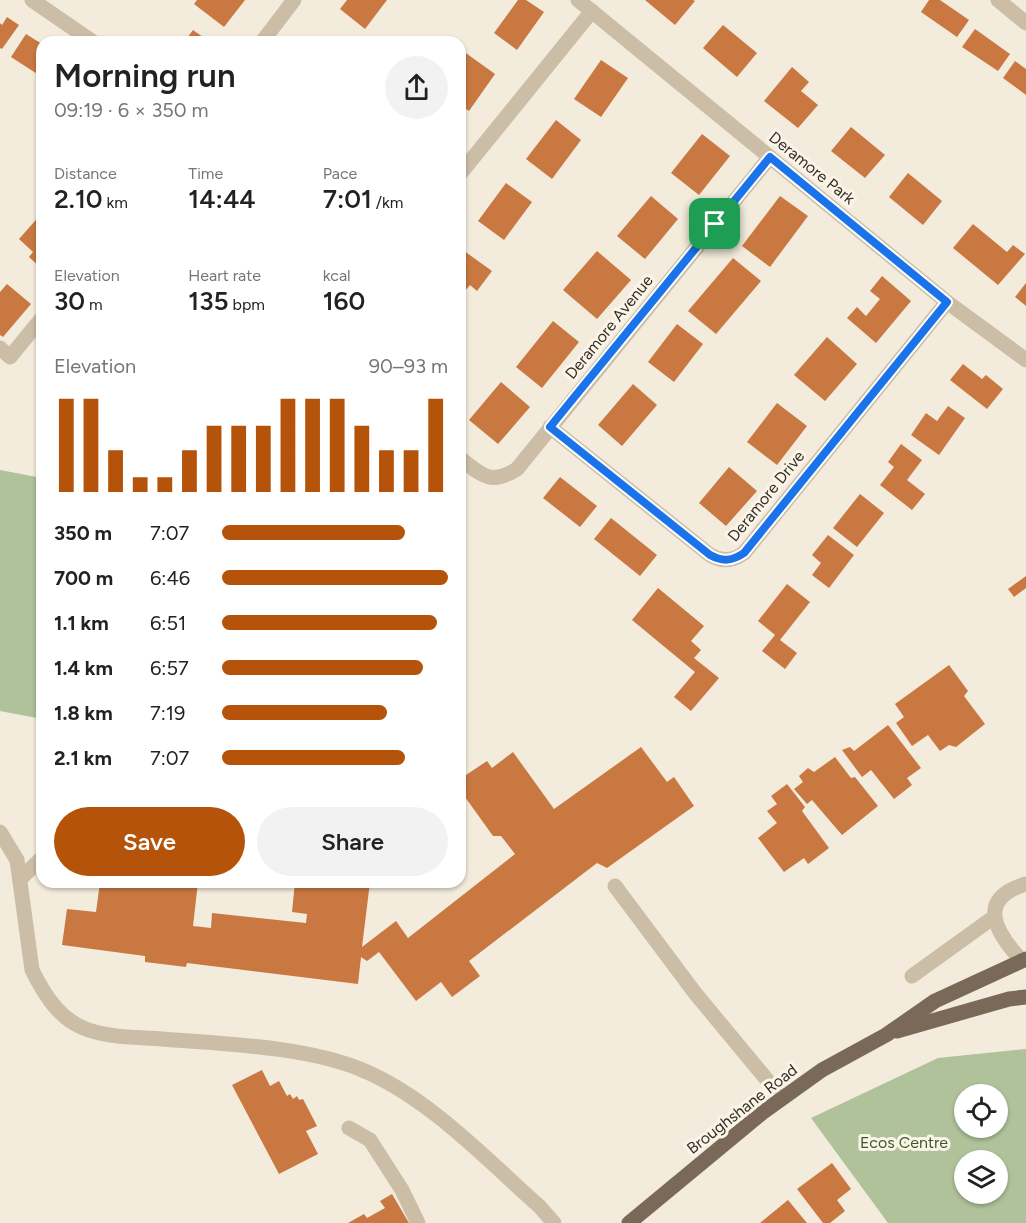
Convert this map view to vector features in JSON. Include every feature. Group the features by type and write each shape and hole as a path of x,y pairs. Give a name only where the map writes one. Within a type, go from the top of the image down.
{"main road":[{"path":"886,1035 935,1001 1024,960"},
{"path":"886,1035 1009,999 1026,997"},
{"name":"Broughshane Road","path":"629,1223 782,1098 822,1070 886,1035"}],"street":[{"path":"32,0 84,36"},
{"path":"267,36 294,0"},
{"name":"Deramore Park","path":"578,0 947,302 1026,360"},
{"path":"998,0 1026,23"},
{"path":"466,167 592,11"},
{"name":"Deramore Avenue","path":"466,463 483,476 494,478 517,469 770,157"},
{"name":"Deramore Drive","path":"550,427 710,555 725,560 735,558 744,553 947,302"},
{"path":"0,348 10,357 36,325"},
{"path":"0,832 17,860 32,970 58,1012 81,1027 113,1035 278,1049 358,1068 393,1085 438,1117 522,1191 554,1223"},
{"path":"20,879 36,864"},
{"path":"1024,960 1000,936 994,917 999,901 1013,888 1026,884"},
{"path":"615,886 695,993 782,1098"},
{"path":"912,976 994,917"},
{"path":"349,1128 370,1140 402,1190 418,1223"}],"green space":[{"path":"0,470 36,477 36,718 0,711"},
{"name":"Ecos Centre","path":"1026,1049 1026,1223 888,1223 811,1118 938,1058"}],"building":[{"path":"197,0 245,0 224,27 194,4"},
{"path":"347,0 387,0 365,29 340,9"},
{"path":"518,0 526,0 544,12 517,50 494,33"},
{"path":"645,0 693,0 695,1 675,25"},
{"path":"929,0 940,0 969,20 957,37 921,12"},
{"path":"7,17 19,25 2,49 0,48 0,23 2,25"},
{"path":"723,25 757,53 737,77 703,48"},
{"path":"975,29 1010,54 998,71 962,47"},
{"path":"193,30 202,36 188,36"},
{"path":"26,34 36,40 36,73 11,57"},
{"path":"466,53 495,74 469,111 466,109"},
{"path":"601,60 628,78 601,117 574,99"},
{"path":"1015,61 1026,69 1026,95 1003,78"},
{"path":"792,67 809,82 801,91 818,105 798,128 764,101"},
{"path":"556,120 581,140 552,179 526,159"},
{"path":"851,127 885,155 865,178 831,151"},
{"path":"702,134 730,156 699,195 671,173"},
{"path":"908,173 942,201 923,225 889,197"},
{"path":"506,183 532,202 504,240 478,221"},
{"path":"651,196 678,219 645,259 617,236"},
{"path":"780,196 808,216 770,267 742,246"},
{"path":"36,220 36,263 29,257 33,252 19,239"},
{"path":"973,224 1007,252 1013,245 1025,254 998,285 953,248"},
{"path":"597,251 631,280 597,319 563,290"},
{"path":"466,252 492,271 477,291 470,285 466,290"},
{"path":"733,258 761,281 716,334 688,311"},
{"path":"882,276 911,301 876,343 847,318 857,307 866,316 880,299 870,291"},
{"path":"1026,283 1026,306 1015,297"},
{"path":"7,284 31,304 3,337 0,335 0,292"},
{"path":"553,321 579,342 542,388 516,367"},
{"path":"677,324 703,344 674,382 648,362"},
{"path":"827,337 857,364 825,401 794,375"},
{"path":"963,364 982,379 986,375 1003,389 987,409 950,380"},
{"path":"501,382 530,407 498,444 469,420"},
{"path":"633,384 657,405 622,446 598,425"},
{"path":"777,403 807,426 777,465 747,442"},
{"path":"948,406 965,418 939,455 911,435 926,413 937,421"},
{"path":"901,444 922,460 907,480 925,494 912,510 880,485 894,467 888,462"},
{"path":"729,467 757,491 726,526 699,503"},
{"path":"560,477 597,506 580,527 543,498"},
{"path":"860,494 884,513 857,547 833,528"},
{"path":"611,518 657,555 640,576 594,539"},
{"path":"828,535 854,555 829,588 812,575 821,563 812,555"},
{"path":"1026,576 1026,588 1014,597 1008,589"},
{"path":"787,584 810,602 780,640 797,653 785,669 762,651 775,635 758,621"},
{"path":"658,588 704,626 691,641 701,650 694,658 719,678 691,711 674,697 695,672 632,620"},
{"path":"949,665 968,691 964,696 985,724 956,747 949,745 940,751 928,735 912,746 896,723 904,717 895,704"},
{"path":"888,725 921,768 907,778 912,785 894,799 871,770 862,777 842,750 850,747 854,751"},
{"path":"641,747 667,782 674,777 694,806 607,868 597,863 469,961 480,976 452,997 441,982 416,1001 379,952 367,961 361,957 358,984 187,963 186,967 145,962 145,956 62,945 67,909 96,912 99,888 197,888 193,926 211,928 212,913 306,923 307,914 292,912 294,888 369,888 362,947 396,921 408,938 515,854 501,836 493,836 466,798 466,775 487,761 492,768 513,752 554,809"},
{"path":"835,757 851,778 855,777 878,806 842,835 812,800 807,804 794,789 803,782 799,776 808,768 814,772"},
{"path":"787,784 805,807 802,811 829,848 808,864 804,858 784,872 758,838 777,823 767,811 777,804 771,796"},
{"path":"262,1070 270,1086 279,1081 287,1096 290,1094 293,1099 297,1096 299,1100 303,1099 317,1126 306,1131 318,1154 279,1174 232,1085"},
{"path":"832,1163 851,1189 837,1200 845,1211 830,1223 823,1223 797,1189"},
{"path":"392,1194 409,1223 348,1223 364,1214 367,1218 385,1208 380,1201"},
{"path":"788,1200 807,1223 760,1223"}],"route":[{"path":"770,157 947,302 744,553 725,560 710,555 550,427 715,224 770,157"}]}
